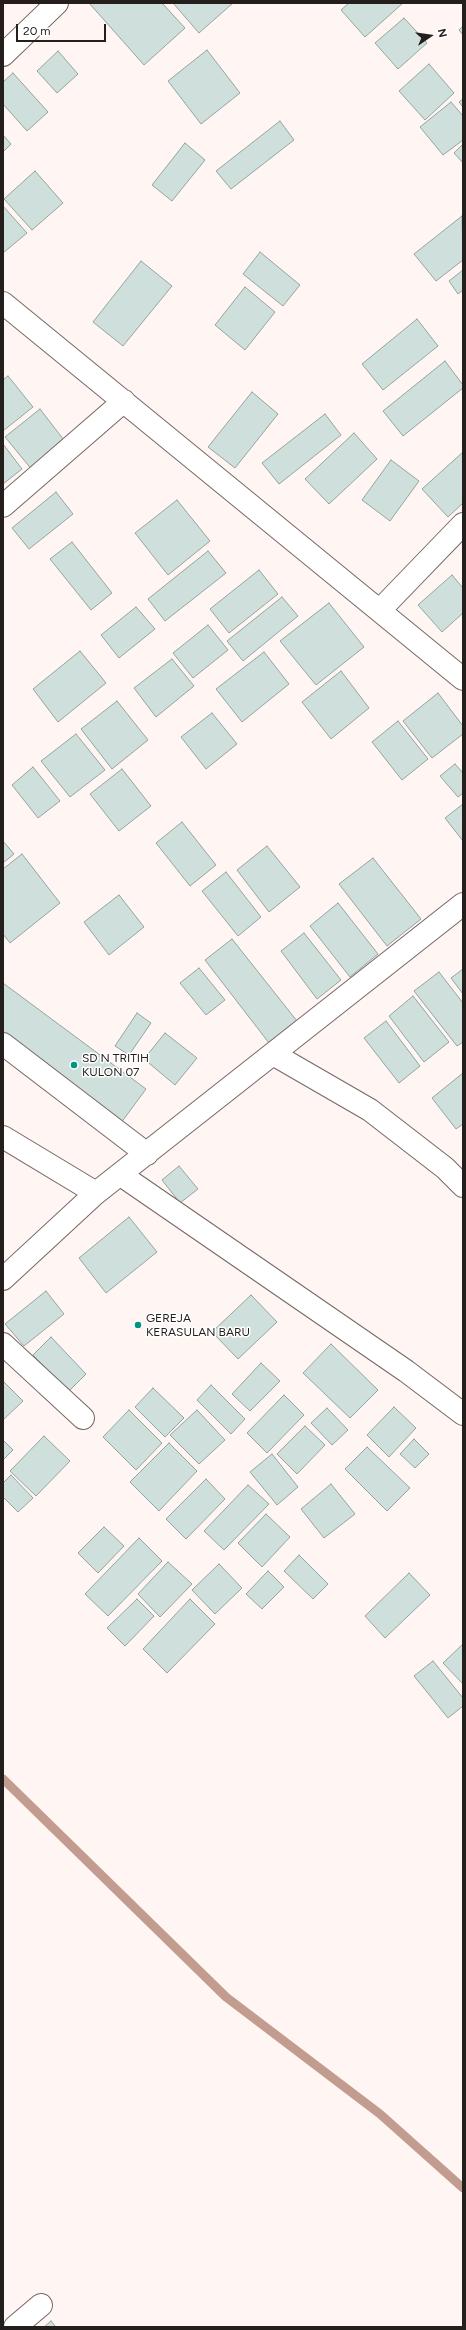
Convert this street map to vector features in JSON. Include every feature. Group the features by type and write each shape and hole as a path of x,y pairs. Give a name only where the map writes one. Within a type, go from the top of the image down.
{"street":[{"path":"3,55 57,3"},
{"path":"3,303 463,679"},
{"path":"3,506 124,401"},
{"path":"380,610 463,524"},
{"path":"3,1278 96,1193 121,1175 463,904"},
{"path":"3,1044 147,1154"},
{"path":"274,1054 370,1110 445,1168 463,1186"},
{"path":"3,1137 96,1193"},
{"path":"121,1175 406,1371 463,1414"},
{"path":"3,1344 83,1418"},
{"path":"15,2327 41,2305"}],"building":[{"path":"89,3 162,3 185,28 144,65"},
{"path":"173,3 233,3 199,33"},
{"path":"349,3 403,3 365,37 341,10"},
{"path":"404,18 427,43 398,69 375,43"},
{"path":"463,26 463,35 459,30"},
{"path":"207,50 240,93 201,124 168,81"},
{"path":"58,51 78,74 57,93 37,71"},
{"path":"429,64 454,93 425,120 399,91"},
{"path":"13,73 48,112 27,131 3,104 3,82"},
{"path":"463,99 463,107 459,102"},
{"path":"451,102 463,116 463,140 443,155 420,127"},
{"path":"280,121 294,140 231,189 216,171"},
{"path":"3,135 11,144 3,152"},
{"path":"185,143 205,160 172,201 152,185"},
{"path":"463,144 463,163 454,153"},
{"path":"35,171 63,203 32,230 4,199"},
{"path":"3,206 27,233 3,253"},
{"path":"462,216 463,260 436,281 414,254"},
{"path":"260,252 300,285 283,306 243,274"},
{"path":"141,261 172,286 123,346 93,322"},
{"path":"463,270 463,290 458,294 449,281"},
{"path":"245,287 275,312 245,350 215,325"},
{"path":"417,319 438,346 383,390 362,364"},
{"path":"445,361 463,385 463,388 403,436 383,411"},
{"path":"8,376 33,407 3,431 3,380"},
{"path":"252,392 278,414 235,468 208,447"},
{"path":"40,409 67,444 33,471 5,437"},
{"path":"325,414 341,435 279,484 262,463"},
{"path":"354,433 377,459 329,504 305,479"},
{"path":"3,444 22,469 3,484"},
{"path":"463,452 463,503 448,517 422,489"},
{"path":"391,460 419,481 390,521 362,500"},
{"path":"56,492 73,514 29,549 12,528"},
{"path":"177,500 210,541 168,575 135,533"},
{"path":"72,542 112,593 91,610 50,559"},
{"path":"208,551 226,573 165,621 148,599"},
{"path":"259,570 278,594 229,633 210,609"},
{"path":"452,575 463,588 463,613 442,632 418,605"},
{"path":"282,597 298,616 243,661 227,641"},
{"path":"329,603 364,647 316,685 280,641"},
{"path":"136,607 155,629 119,658 101,635"},
{"path":"208,625 228,650 193,678 173,653"},
{"path":"80,651 106,683 58,722 33,689"},
{"path":"264,652 289,684 242,722 216,689"},
{"path":"172,659 194,686 156,717 134,688"},
{"path":"341,671 369,708 331,739 302,702"},
{"path":"438,693 463,726 463,734 432,758 403,721"},
{"path":"117,701 148,740 112,769 81,729"},
{"path":"212,713 237,744 206,769 181,737"},
{"path":"398,721 428,759 402,780 372,742"},
{"path":"76,734 105,770 70,797 41,761"},
{"path":"455,764 463,773 463,793 458,797 440,776"},
{"path":"33,767 60,801 38,818 12,785"},
{"path":"122,769 151,806 119,831 90,794"},
{"path":"463,804 463,841 445,818"},
{"path":"182,822 216,865 190,886 156,843"},
{"path":"3,841 14,854 3,863"},
{"path":"267,846 300,887 269,912 237,870"},
{"path":"22,854 60,903 10,943 3,934 3,869"},
{"path":"373,858 421,919 387,946 339,884"},
{"path":"226,872 261,917 238,936 202,891"},
{"path":"119,895 144,927 109,955 84,922"},
{"path":"338,903 378,954 350,977 310,926"},
{"path":"304,933 341,980 317,999 281,951"},
{"path":"232,939 297,1021 269,1043 205,960"},
{"path":"199,968 225,1000 206,1015 180,983"},
{"path":"463,969 463,994 451,978"},
{"path":"439,972 463,1003 463,1042 457,1046 414,991"},
{"name":"SD N TRITIH KULON 07","path":"3,983 146,1089 118,1127 3,1042"},
{"path":"413,996 449,1042 424,1062 389,1016"},
{"path":"137,1013 151,1023 129,1055 115,1046"},
{"path":"386,1021 420,1066 399,1083 364,1038"},
{"path":"165,1033 197,1058 175,1085 144,1059"},
{"path":"463,1073 463,1124 456,1129 432,1098"},
{"path":"179,1166 198,1189 180,1203 162,1180"},
{"path":"129,1217 157,1252 106,1293 79,1258"},
{"path":"46,1291 64,1314 24,1346 5,1324"},
{"path":"251,1295 277,1322 238,1359 212,1332"},
{"path":"51,1337 86,1374 68,1392 33,1355"},
{"path":"331,1344 378,1390 350,1418 303,1373"},
{"path":"261,1363 280,1381 250,1411 232,1394"},
{"path":"3,1381 23,1401 3,1420"},
{"path":"211,1385 245,1419 231,1434 197,1400"},
{"path":"153,1388 184,1418 165,1437 135,1407"},
{"path":"284,1395 304,1415 267,1453 247,1433"},
{"path":"394,1407 416,1428 389,1457 367,1435"},
{"path":"327,1408 348,1430 332,1445 311,1423"},
{"path":"129,1410 162,1443 136,1470 103,1437"},
{"path":"197,1410 225,1440 199,1464 170,1435"},
{"path":"305,1426 325,1445 297,1474 277,1454"},
{"path":"44,1436 70,1461 36,1496 10,1471"},
{"path":"414,1439 429,1454 415,1468 400,1454"},
{"path":"3,1440 13,1450 3,1460"},
{"path":"169,1443 197,1471 159,1511 130,1482"},
{"path":"367,1447 410,1488 387,1511 345,1469"},
{"path":"272,1454 298,1487 277,1505 250,1472"},
{"path":"11,1475 33,1498 18,1512 3,1497 3,1483"},
{"path":"206,1479 225,1499 186,1539 166,1519"},
{"path":"331,1484 355,1514 324,1538 301,1509"},
{"path":"248,1485 269,1504 224,1550 204,1531"},
{"path":"266,1514 290,1537 262,1567 238,1543"},
{"path":"104,1527 124,1546 98,1573 78,1553"},
{"path":"139,1538 162,1561 108,1616 85,1594"},
{"path":"299,1555 328,1584 313,1599 284,1571"},
{"path":"168,1562 192,1584 160,1617 138,1594"},
{"path":"219,1564 242,1588 215,1614 192,1590"},
{"path":"268,1571 284,1587 262,1609 246,1594"},
{"path":"409,1573 430,1595 385,1638 365,1616"},
{"path":"137,1599 154,1616 125,1646 107,1628"},
{"path":"190,1599 215,1624 167,1673 143,1649"},
{"path":"463,1644 463,1684 443,1663"},
{"path":"433,1661 463,1698 463,1706 448,1718 414,1676"},
{"path":"51,2321 56,2327 44,2327"}],"waterway":[{"path":"3,1779 226,1997 380,2114 463,2188"}],"place":[{"name":"SD N TRITIH KULON 07","path":"74,1065"},
{"name":"GEREJA KERASULAN BARU","path":"138,1325"}]}
